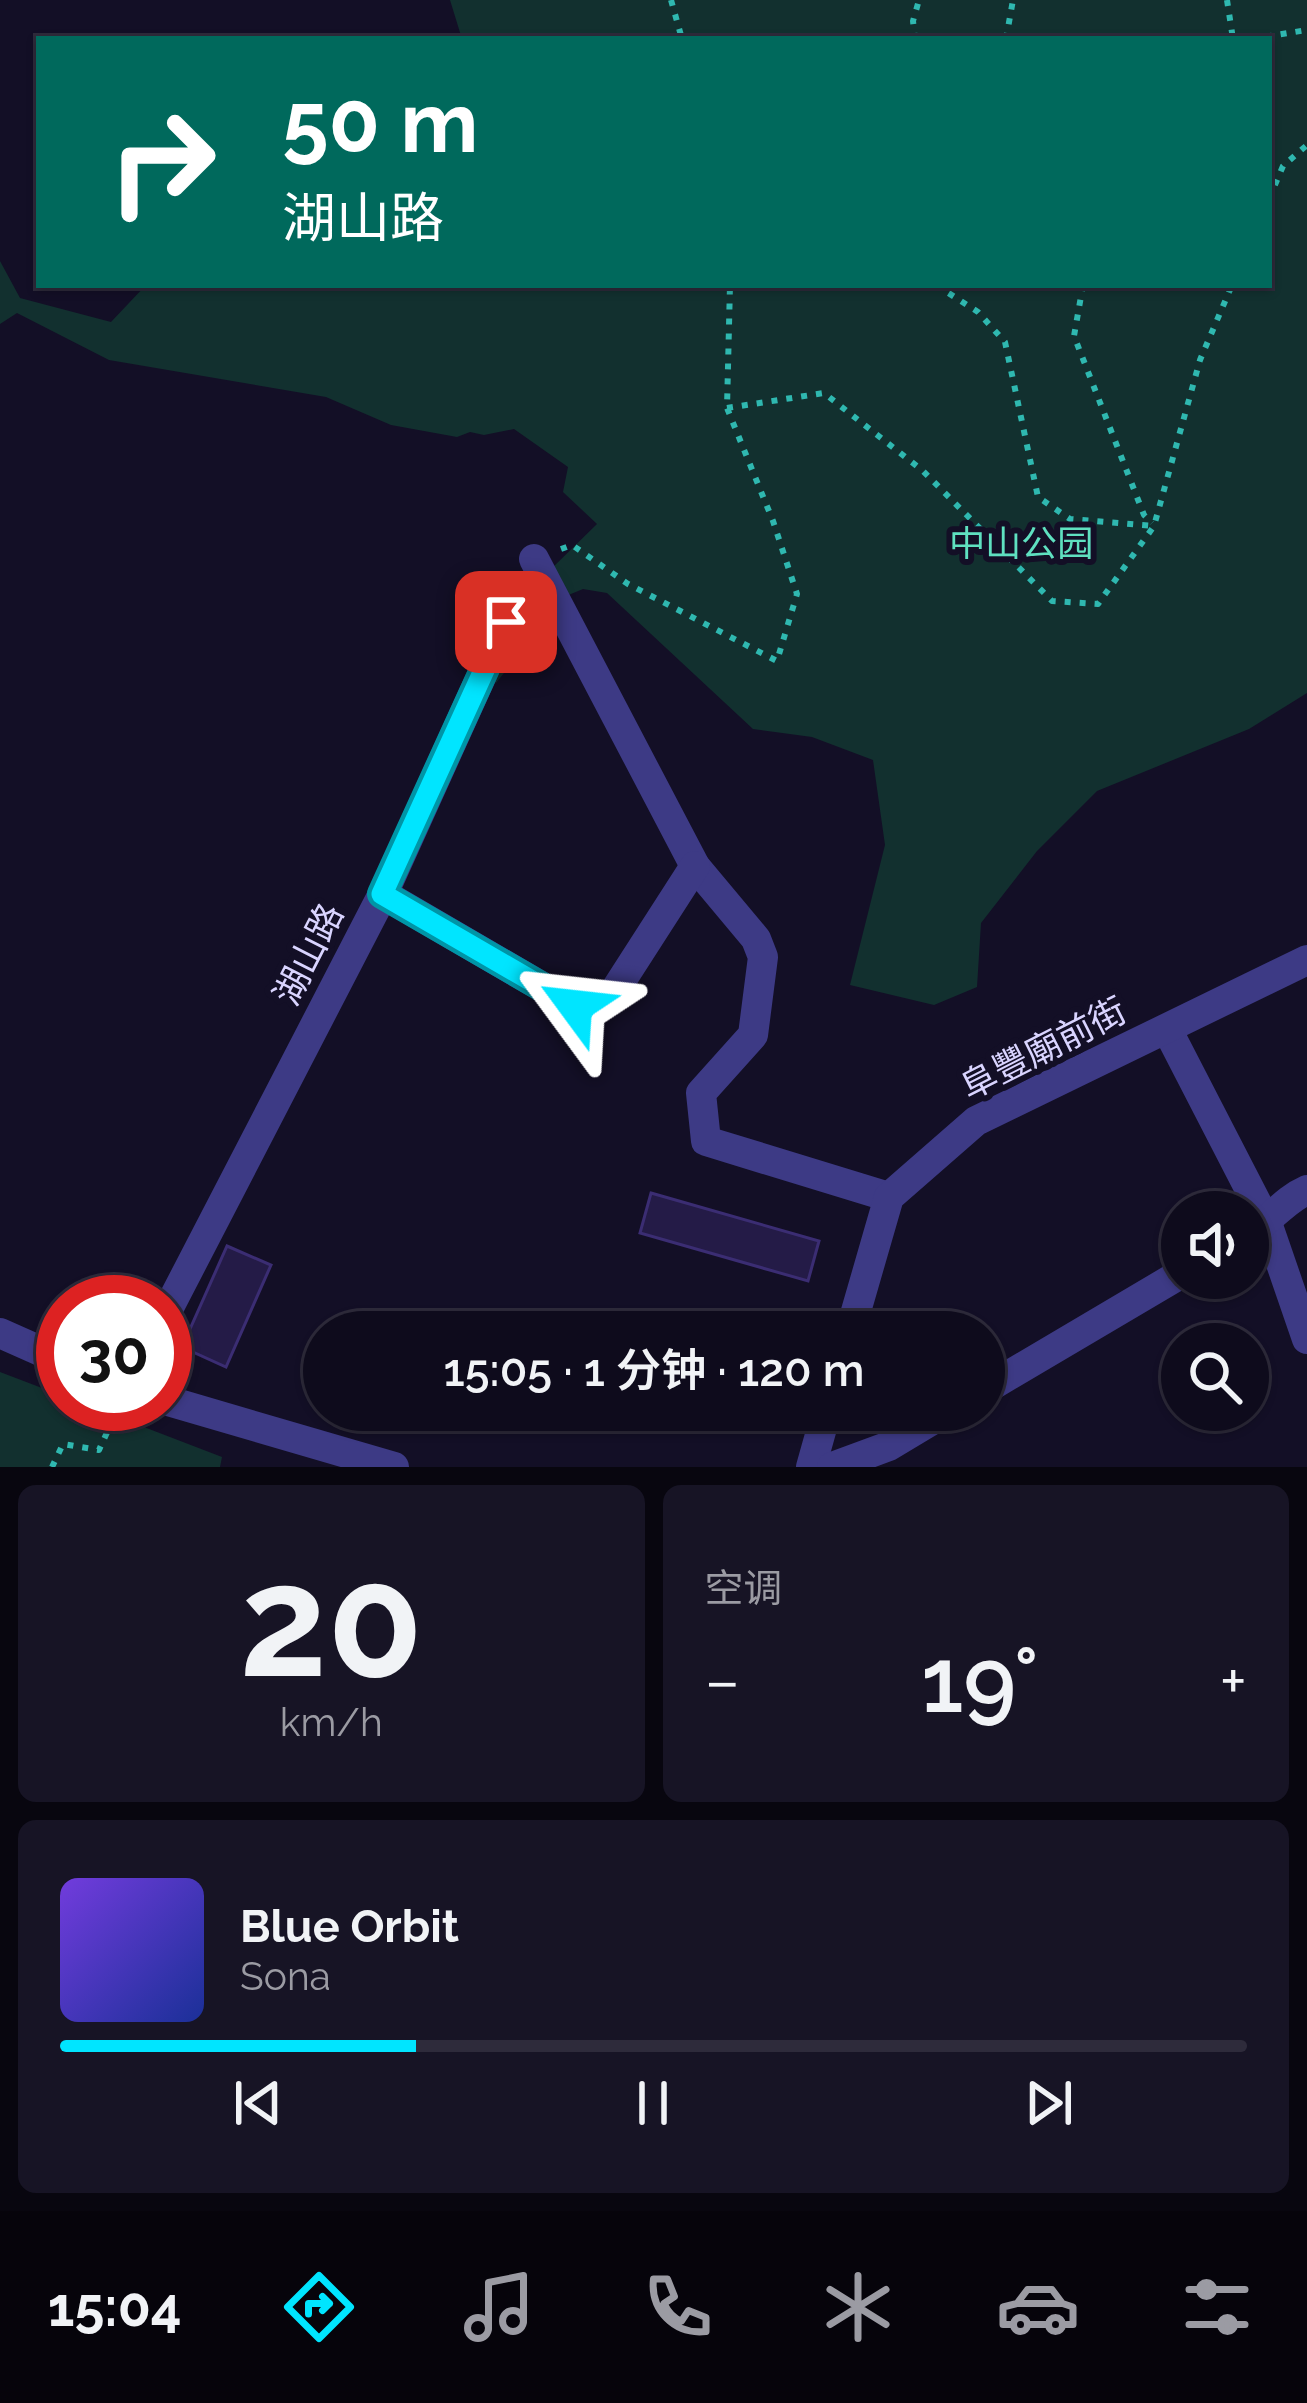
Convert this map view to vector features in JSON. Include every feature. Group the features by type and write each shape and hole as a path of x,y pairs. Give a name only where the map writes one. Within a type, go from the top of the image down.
{"street":[{"path":"535,559 694,866 756,939 763,957 754,1035 701,1093 706,1141 889,1197 856,1311"},
{"name":"湖山路","path":"186,1275 382,894 506,622"},
{"path":"382,894 575,1006 614,992 694,866"},
{"name":"阜豐廟前街","path":"889,1197 976,1121 1307,960"},
{"path":"1167,1029 1240,1191"},
{"path":"1269,1217 1291,1196 1307,1190"},
{"path":"1269,1226 1307,1218"},
{"path":"1269,1255 1307,1339"},
{"path":"1005,1378 1161,1285"},
{"path":"0,1333 36,1349"},
{"path":"192,1408 394,1467"},
{"path":"811,1467 821,1431"},
{"path":"832,1467 914,1431"}],"path":[{"path":"670,0 681,36"},
{"path":"915,36 919,0"},
{"path":"1006,36 1012,0"},
{"path":"1227,0 1233,36"},
{"path":"1268,36 1307,29"},
{"path":"1272,192 1283,166 1307,145"},
{"path":"535,559 572,545 628,584 777,661 797,594 727,408 730,288"},
{"path":"941,288 978,312 1005,342 1039,497 1070,519 1154,526"},
{"path":"1082,288 1074,336 1144,515 1154,526"},
{"path":"727,408 824,393 923,471 1052,601 1098,604 1154,526 1200,360 1231,288"},
{"path":"52,1467 63,1444 99,1450 108,1431"}],"green space":[{"name":"中山公园","path":"450,0 1307,0 1307,693 1249,729 1097,791 1037,851 981,923 977,987 934,1005 850,985 885,845 873,760 812,737 753,729 607,593 583,589 566,596 496,683 469,662 491,628 597,524 563,492 568,467 514,429 457,437 391,425 326,397 109,360 17,313 0,324 0,261 20,298 111,322 143,288 1272,288 1272,36 461,36"},
{"path":"0,1372 36,1386 36,1431 154,1431 222,1457 220,1467 0,1467"}],"building":[{"path":"651,1193 819,1241 808,1281 640,1233"},
{"path":"227,1246 271,1265 226,1367 192,1352 192,1325"}],"route":[{"path":"506,622 382,894 575,1006"}]}
